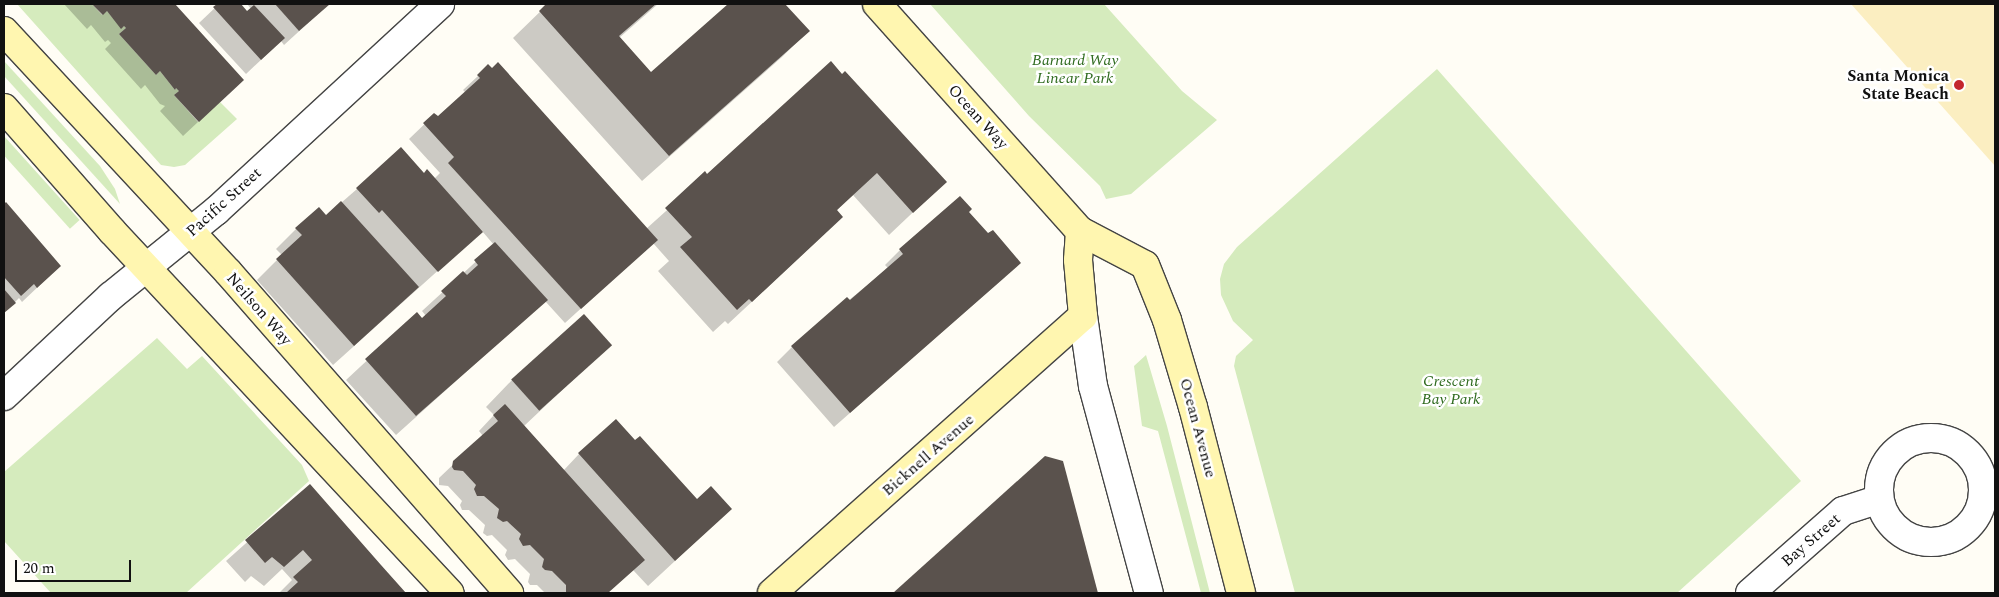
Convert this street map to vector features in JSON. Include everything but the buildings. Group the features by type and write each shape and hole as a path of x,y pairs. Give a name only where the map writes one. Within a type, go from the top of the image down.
{"main road":[{"name":"Ocean Way","path":"878,4 1080,231 1145,265"},
{"name":"Neilson Way","path":"4,31 228,272 509,593"},
{"path":"4,108 155,261 450,593"},
{"path":"1080,231 1078,260 1082,316"},
{"name":"Ocean Avenue","path":"1145,265 1170,329 1193,407 1241,593"},
{"name":"Bicknell Avenue","path":"772,593 1082,316"}],"street":[{"name":"Pacific Street","path":"4,396 111,296 190,233 440,4"},
{"path":"1082,316 1093,386 1149,593"},
{"name":"Bay Street","path":"1750,593 1843,512 1879,499"}],"green space":[{"path":"17,4 92,4 102,15 107,11 121,28 124,26 126,28 119,34 156,75 160,71 175,90 176,88 179,91 174,95 198,122 220,102 237,119 185,165 174,167 161,165"},
{"name":"Barnard Way Linear Park","path":"930,4 1104,4 1182,91 1217,120 1131,194 1106,199 1100,186 1029,116"},
{"path":"4,61 100,166 115,189 120,204 4,76"},
{"name":"Crescent Bay Park","path":"1437,69 1801,481 1677,593 1295,593 1234,366 1236,356 1253,340 1233,321 1221,295 1220,279 1224,264 1237,247"},
{"path":"4,136 80,220 70,229 4,155"},
{"path":"157,338 187,369 202,356 302,465 309,481 186,593 51,593 4,541 4,472"},
{"path":"1146,355 1167,426 1210,593 1201,593 1158,431 1142,426 1134,366"}],"sand":[{"name":"Santa Monica State Beach","path":"1851,4 1995,4 1995,166"}],"place":[{"name":"Santa Monica State Beach","path":"1959,85"}]}
